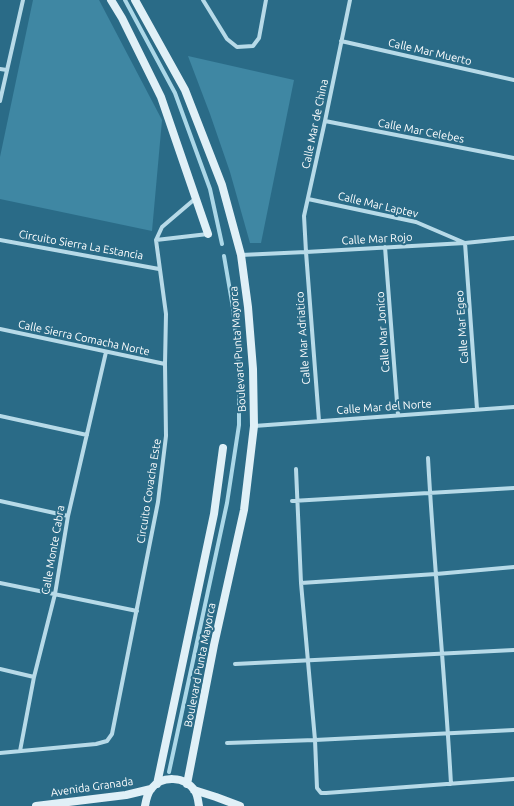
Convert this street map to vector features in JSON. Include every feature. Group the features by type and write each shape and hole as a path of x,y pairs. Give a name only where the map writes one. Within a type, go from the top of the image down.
{"street":[{"path":"0,101 22,0"},
{"path":"111,0 122,18 161,97 208,234 156,240"},
{"name":"Boulevard Punta Mayorca","path":"135,0 185,90 222,185 241,255 248,306 253,369 254,426 244,510 214,645 187,784"},
{"path":"203,0 227,39 237,47 253,46 259,38 266,0"},
{"name":"Calle Mar de China","path":"306,252 304,216 350,0"},
{"name":"Calle Mar Muerto","path":"341,41 514,80"},
{"path":"0,69 7,70"},
{"name":"Calle Mar Celebes","path":"325,120 514,158"},
{"path":"156,240 162,227 196,198"},
{"name":"Calle Mar Laptev","path":"308,199 416,222 465,243"},
{"name":"Calle Mar Rojo","path":"241,255 465,243 514,238"},
{"name":"Circuito Sierra La Estancia","path":"0,240 159,269"},
{"name":"Circuito Covacha Este","path":"20,751 96,744 107,741 112,734 158,502 166,436 166,314 156,240"},
{"name":"Calle Mar Egeo","path":"465,243 477,409"},
{"name":"Calle Mar Jonico","path":"385,247 398,415"},
{"name":"Calle Mar Adriatico","path":"306,252 319,422"},
{"name":"Calle Sierra Comacha Norte","path":"0,329 165,364"},
{"name":"Calle Monte Cabra","path":"20,751 34,677 55,594 68,516 106,352"},
{"name":"Calle Mar del Norte","path":"254,426 514,406"},
{"path":"0,416 87,435"},
{"path":"145,806 146,797 154,786 214,514 223,448"},
{"path":"428,458 451,784"},
{"path":"296,469 294,501 316,740 317,788 321,793 514,780"},
{"path":"294,501 514,488"},
{"path":"0,501 68,516"},
{"path":"301,583 514,567"},
{"path":"0,583 137,611"},
{"path":"235,664 514,650"},
{"path":"0,669 34,677"},
{"path":"227,743 514,730"},
{"path":"0,753 20,751"},
{"name":"Avenida Granada","path":"36,806 126,795 154,786 164,780 180,780 187,784"},
{"path":"187,784 194,790 198,798 199,806"},
{"path":"194,790 240,806"}],"shaded area":[{"path":"33,0 99,0 162,120 152,231 0,199 0,157"},
{"path":"188,56 294,80 261,243 250,243 230,172"}],"waterway":[{"path":"125,0 175,93 210,189 222,244"},
{"path":"169,772 227,503 239,425 239,367 233,308 224,256"}]}
